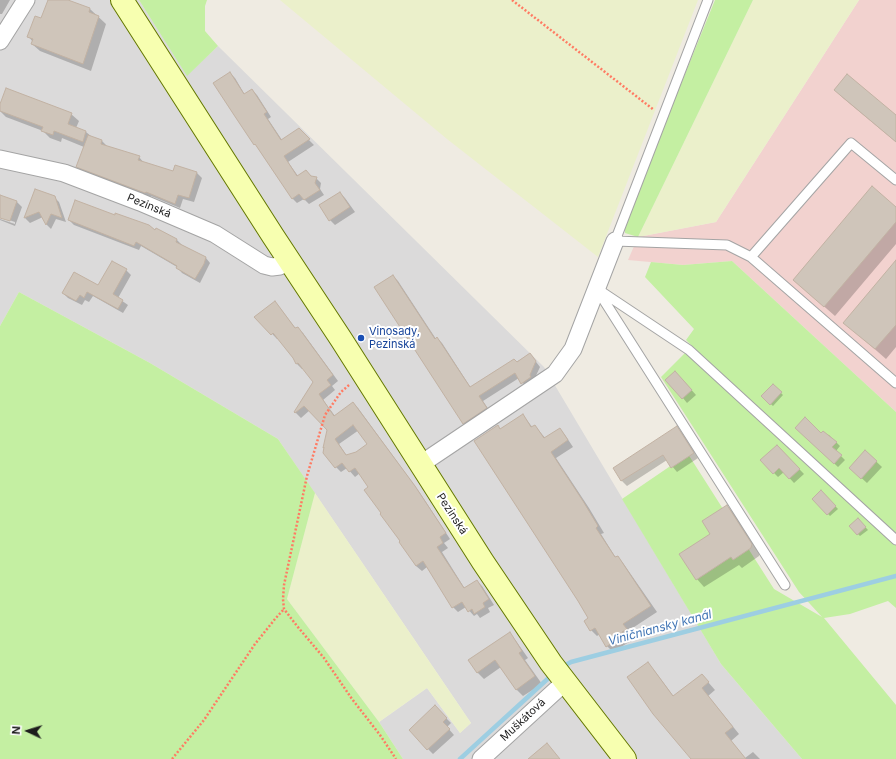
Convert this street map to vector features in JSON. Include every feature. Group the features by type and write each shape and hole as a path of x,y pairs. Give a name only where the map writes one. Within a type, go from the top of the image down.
{"main road":[{"name":"Pezinská","path":"122,0 483,562 558,673 625,759"}],"street":[{"path":"0,41 26,0"},
{"name":"Pezinská","path":"0,159 64,173 140,202 215,234 264,265 272,267 280,266 290,261"},
{"path":"421,464 555,374 573,349 615,241"},
{"name":"Muškátová","path":"481,759 558,673"}],"lane":[{"path":"708,0 615,241 727,245 750,257 896,383"},
{"path":"750,257 851,143 896,180"},
{"path":"596,288 689,350 896,540"},
{"path":"596,288 785,585"}],"path":[{"path":"512,0 663,117"},
{"path":"363,374 341,392 325,414 307,476 287,570 283,599 284,609 324,658 396,759"},
{"path":"172,759 204,720 255,644 284,609"}],"shaded area":[{"path":"0,0 139,0 187,75 218,46 544,367 721,664 802,759 403,759 379,722 427,688 460,733 471,723 278,439 150,363 19,292 0,326"},
{"path":"859,0 896,0 896,412 732,261 683,265 628,260 638,237 716,222"}],"green space":[{"path":"139,0 207,0 205,6 205,31 218,46 187,76"},
{"path":"280,0 698,0 598,257 447,139"},
{"path":"715,0 753,0 638,237 625,233 625,222"},
{"path":"753,0 859,0 716,222 638,237"},
{"path":"732,261 896,412 896,608 888,601 850,614 824,618 896,705 896,759 802,759 721,664 622,499 688,454 774,589 822,617 799,592 661,377 692,346 686,340 694,329 645,277 651,262 683,265"},
{"path":"19,292 150,363 278,439 315,493 287,599 379,722 403,759 0,759 0,326"},
{"path":"315,493 471,723 460,733 427,688 379,722 287,599"}],"building":[{"path":"48,0 68,0 90,8 89,12 99,16 83,64 31,44 33,39 27,37 35,16 41,18"},
{"path":"230,72 244,94 252,89 267,112 264,114 281,140 299,128 310,139 284,156 297,176 306,170 311,176 317,177 315,183 320,190 304,200 299,194 292,199 213,83"},
{"path":"847,74 896,115 896,142 834,90"},
{"path":"6,88 72,113 68,124 86,131 83,142 54,131 53,135 41,131 43,127 0,111 0,104"},
{"path":"88,135 102,140 101,144 140,156 138,160 173,171 175,165 197,172 189,198 178,195 175,204 76,167"},
{"path":"872,186 896,207 896,222 824,307 793,280"},
{"path":"35,189 55,196 62,218 51,214 46,225 39,212 24,218"},
{"path":"340,192 350,207 329,221 319,205"},
{"path":"0,195 17,201 10,221 0,218"},
{"path":"75,200 115,215 115,213 149,225 155,230 156,228 177,239 176,242 206,257 204,264 195,279 176,268 177,266 136,242 134,246 68,220"},
{"path":"896,260 896,325 875,349 843,323"},
{"path":"112,261 127,269 113,294 123,300 118,309 87,292 84,298 80,295 76,301 62,293 74,272 98,285"},
{"path":"393,275 435,339 437,337 470,387 514,359 517,362 530,353 536,361 530,375 531,377 521,384 515,373 479,396 487,408 463,424 374,287"},
{"path":"275,301 295,328 298,327 333,375 327,380 331,385 319,394 334,416 353,402 415,486 446,533 440,537 443,543 437,547 464,588 477,580 489,599 483,603 485,607 474,614 472,609 468,612 462,602 452,608 423,561 416,566 399,542 400,541 364,490 368,487 355,468 349,472 342,463 335,468 323,453 327,430 304,406 295,413 294,412 313,382 298,363 296,364 273,333 271,335 254,317","holes":["353,425 367,444 356,452 346,455 335,439"]},
{"path":"675,371 692,390 682,399 665,380"},
{"path":"773,384 782,392 770,405 761,396"},
{"path":"523,414 531,427 535,425 544,438 560,428 568,440 551,452 598,526 596,528 615,557 618,556 651,606 623,624 627,629 622,632 624,635 606,647 595,628 590,631 584,621 588,618 578,601 474,441 498,425 500,429"},
{"path":"805,417 821,433 823,431 837,442 832,447 842,455 834,464 795,428"},
{"path":"677,426 694,453 671,468 663,455 621,481 613,468"},
{"path":"777,445 800,469 789,479 779,468 773,474 760,460"},
{"path":"865,450 877,461 861,479 849,468"},
{"path":"821,490 836,506 827,515 812,499"},
{"path":"727,505 752,544 751,548 733,560 731,557 696,580 679,554 710,534 702,521"},
{"path":"858,518 866,527 857,535 849,526"},
{"path":"510,632 522,651 519,653 535,676 516,690 495,660 477,673 468,660"},
{"path":"648,662 673,696 702,674 709,682 702,688 733,727 725,733 746,759 691,759 653,714 627,677"},
{"path":"435,705 447,718 443,722 450,729 427,750 409,730"},
{"path":"547,743 560,759 528,759"}],"waterway":[{"name":"Viničniansky kanál","path":"562,667 571,662 896,576"},
{"name":"Viničniansky kanál","path":"460,759 553,674"}],"place":[{"name":"Vinosady, Pezinská","path":"361,338"}]}
